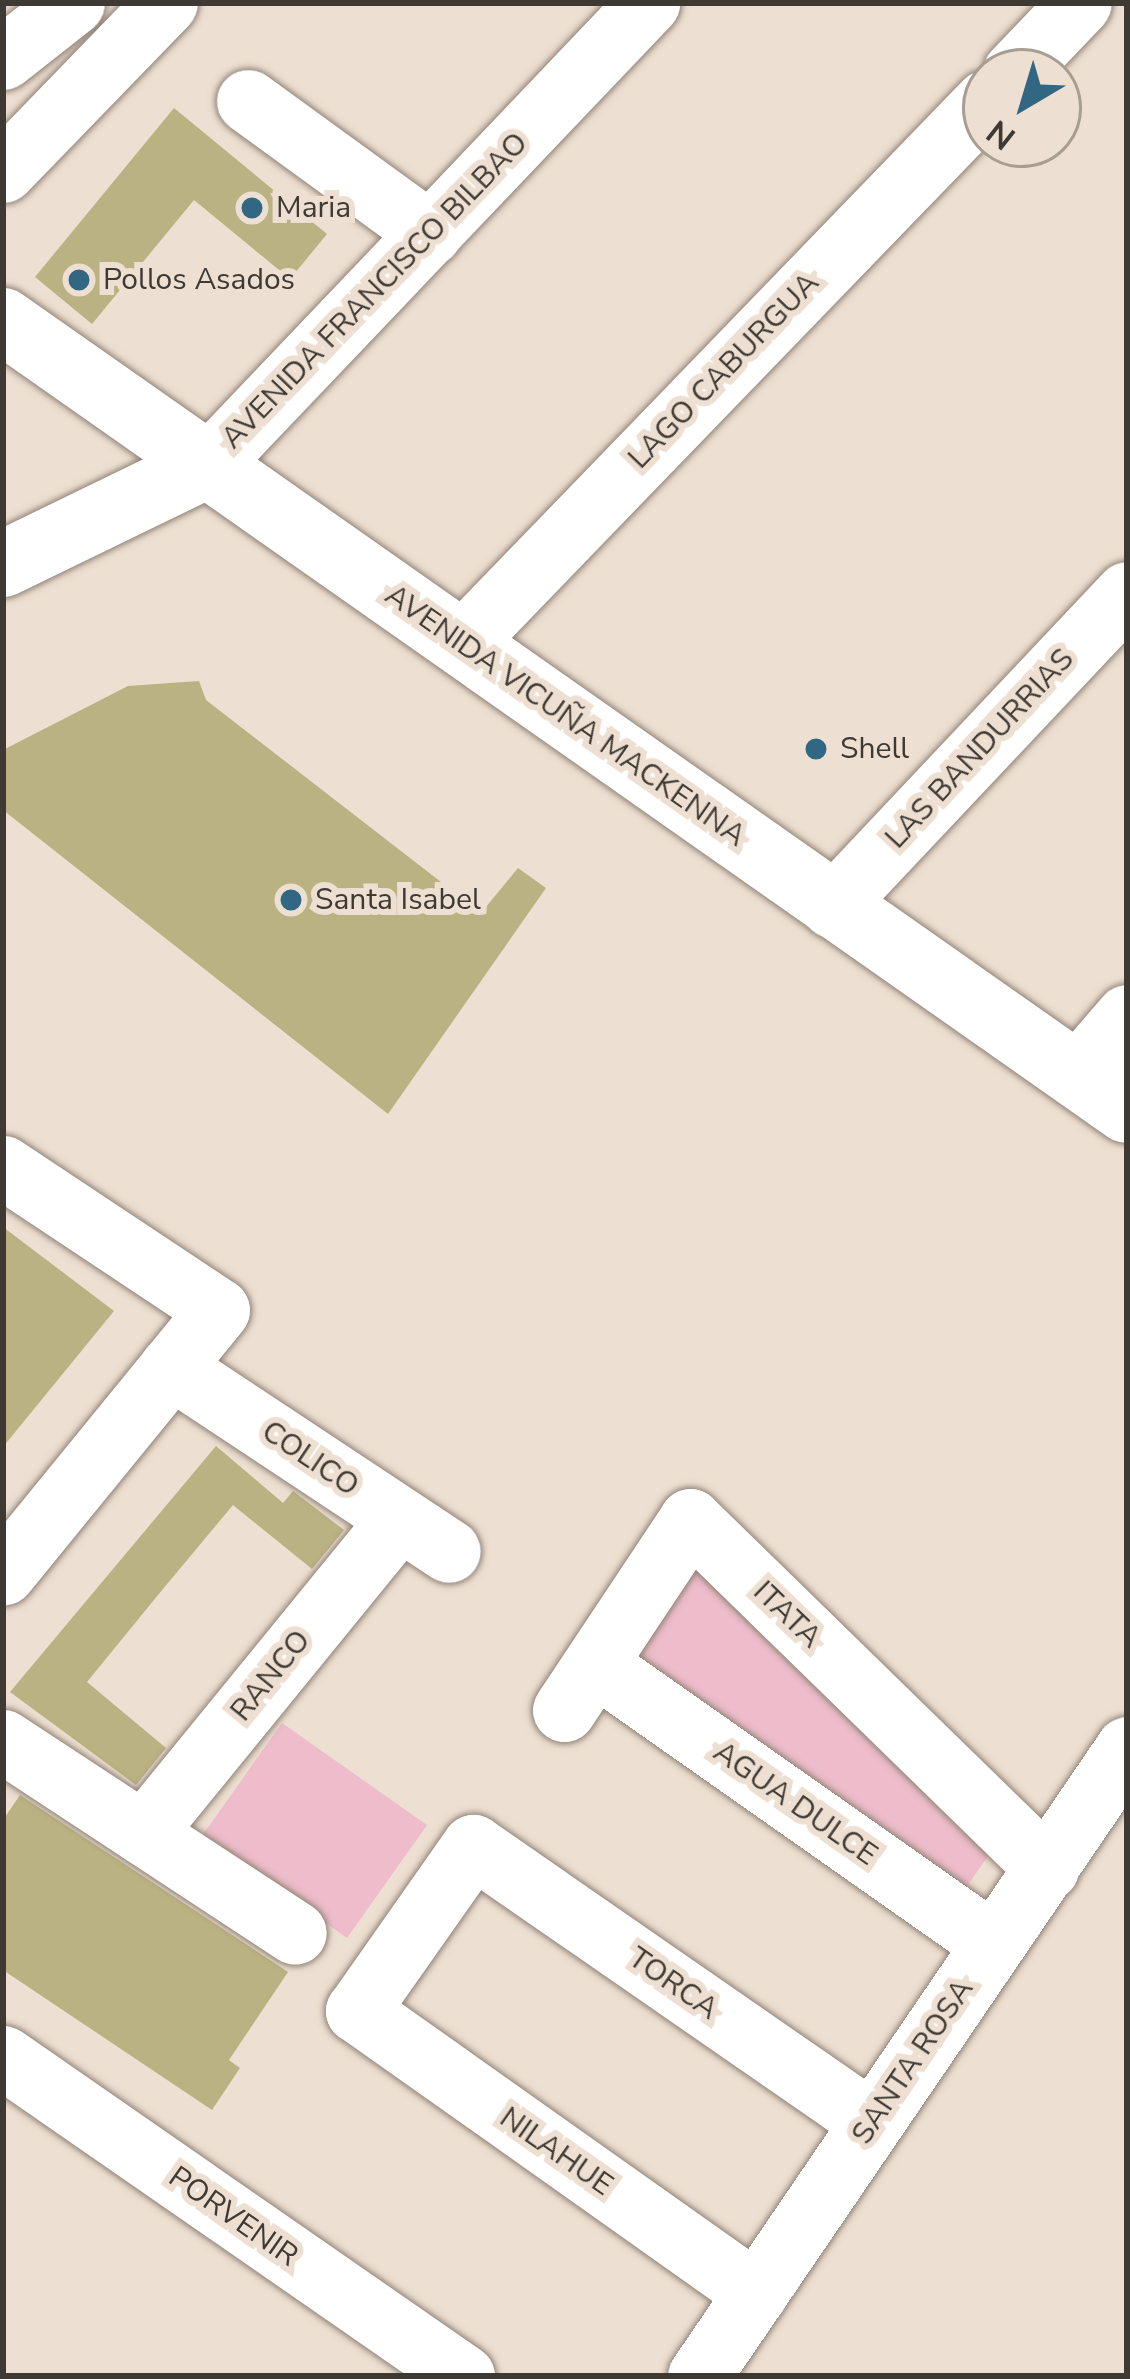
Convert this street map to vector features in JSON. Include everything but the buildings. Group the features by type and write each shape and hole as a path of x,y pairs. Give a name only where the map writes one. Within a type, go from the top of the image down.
{"main road":[{"name":"AVENIDA VICUÑA MACKENNA","path":"3,321 1101,1093"},
{"name":"AVENIDA FRANCISCO BILBAO","path":"3,565 209,464"}],"street":[{"path":"3,58 73,3"},
{"path":"13,152 166,3"},
{"path":"1038,48 1084,3 1127,31"},
{"name":"AVENIDA FRANCISCO BILBAO","path":"209,464 430,233 621,11"},
{"path":"248,101 430,233"},
{"name":"LAGO CABURGUA","path":"463,642 962,125"},
{"name":"LAS BANDURRIAS","path":"832,906 1127,593"},
{"path":"1101,1093 1127,1016"},
{"path":"3,1167 218,1310 3,1574"},
{"name":"COLICO","path":"171,1367 424,1535"},
{"name":"ITATA","path":"580,1687 690,1520 1047,1868"},
{"name":"RANCO","path":"143,1833 424,1535"},
{"name":"AGUA DULCE","path":"580,1687 994,1944"},
{"path":"3,1741 295,1933"},
{"name":"SANTA ROSA","path":"699,2376 1127,1748"},
{"name":"TORCA","path":"357,2011 473,1846 872,2122"},
{"name":"NILAHUE","path":"357,2011 755,2293"},
{"name":"PORVENIR","path":"3,2057 463,2376"}],"shaded area":[{"path":"689,1560 1002,1836 958,1899 626,1654"},
{"path":"282,1723 427,1825 347,1938 202,1836"}],"place":[{"name":"Maria","path":"252,208"},
{"name":"Pollos Asados","path":"79,280"},
{"name":"Shell","path":"816,749"},
{"name":"Santa Isabel","path":"291,900"}]}
